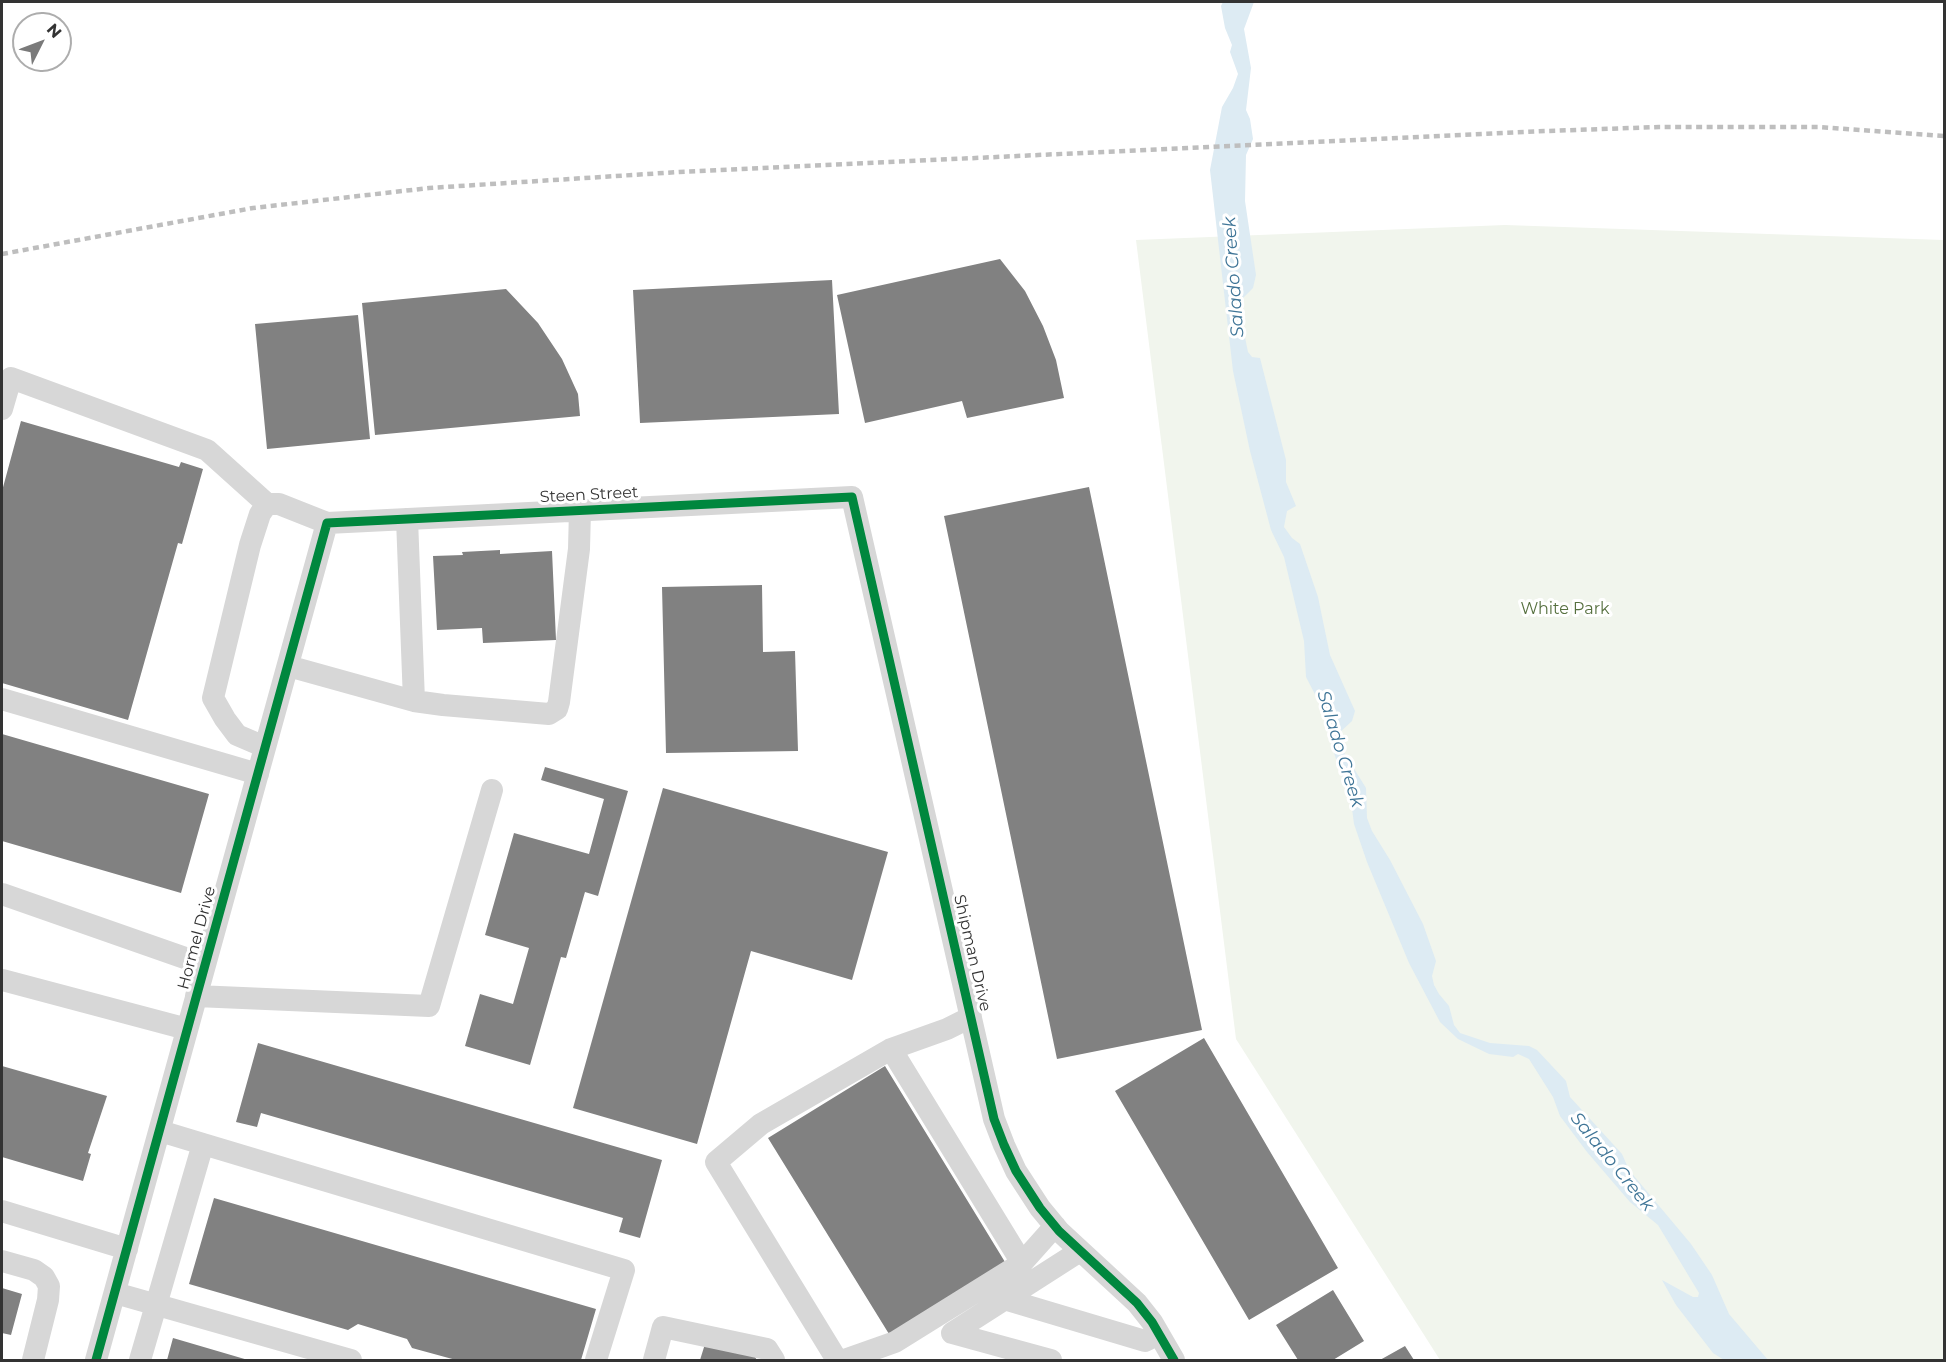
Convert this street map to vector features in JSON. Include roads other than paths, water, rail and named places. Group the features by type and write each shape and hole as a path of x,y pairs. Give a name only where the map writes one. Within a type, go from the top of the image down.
{"street":[{"path":"2,409 11,378 207,450 267,504 279,504 327,523"},
{"name":"Steen Street","path":"327,523 852,497"},
{"name":"Shipman Drive","path":"852,497 994,1119 1016,1171 1040,1208 1080,1251 1137,1303 1174,1360"},
{"path":"265,747 237,735 213,698 251,543 267,504"},
{"path":"288,666 414,700 443,705 549,714 557,709 559,702 579,549 580,510"},
{"path":"407,519 414,700"},
{"name":"Hormel Drive","path":"96,1360 327,523"},
{"path":"2,699 258,774"},
{"path":"196,996 429,1006 492,790"},
{"path":"2,894 205,965"},
{"path":"2,980 187,1029"},
{"path":"837,1360 716,1162 761,1124 891,1049 947,1029 971,1017"},
{"path":"891,1049 1022,1263"},
{"path":"160,1131 624,1270 596,1360"},
{"path":"140,1360 203,1144"},
{"path":"2,1211 127,1249"},
{"path":"844,1360 895,1342 1022,1263 1055,1226"},
{"path":"1051,1360 952,1333 1080,1251"},
{"path":"2,1261 34,1270 44,1277 49,1286 48,1300 31,1359"},
{"path":"115,1293 351,1360"},
{"path":"1004,1299 1145,1341 1159,1334"},
{"path":"654,1360 663,1327 767,1348 774,1360"}],"water":[{"name":"Salado Creek","path":"1223,2 1254,2 1244,29 1251,68 1246,110 1253,139 1246,155 1245,201 1256,275 1253,288 1238,303 1248,352 1252,357 1260,358 1286,460 1286,482 1296,506 1287,511 1284,527 1300,544 1318,597 1330,655 1355,711 1352,721 1338,734 1340,746 1366,788 1367,818 1372,831 1390,860 1423,924 1436,961 1432,976 1434,985 1449,1006 1454,1025 1460,1033 1490,1043 1529,1046 1537,1050 1566,1081 1570,1097 1622,1154 1629,1170 1691,1244 1712,1275 1729,1314 1768,1360 1724,1360 1713,1353 1676,1305 1662,1280 1693,1297 1698,1297 1699,1293 1658,1225 1630,1202 1587,1152 1560,1116 1553,1097 1529,1059 1518,1054 1513,1057 1489,1054 1458,1039 1440,1022 1409,963 1367,862 1354,824 1351,801 1319,702 1306,677 1304,641 1284,557 1271,530 1250,451 1233,371 1210,170 1222,107 1238,74 1230,52 1232,45 1225,28 1221,6"}],"railway":[{"path":"2,254 253,208 429,188 679,172 1659,127 1818,127 1944,136"}],"park label":[{"name":"White Park","path":"1565,609"}]}
